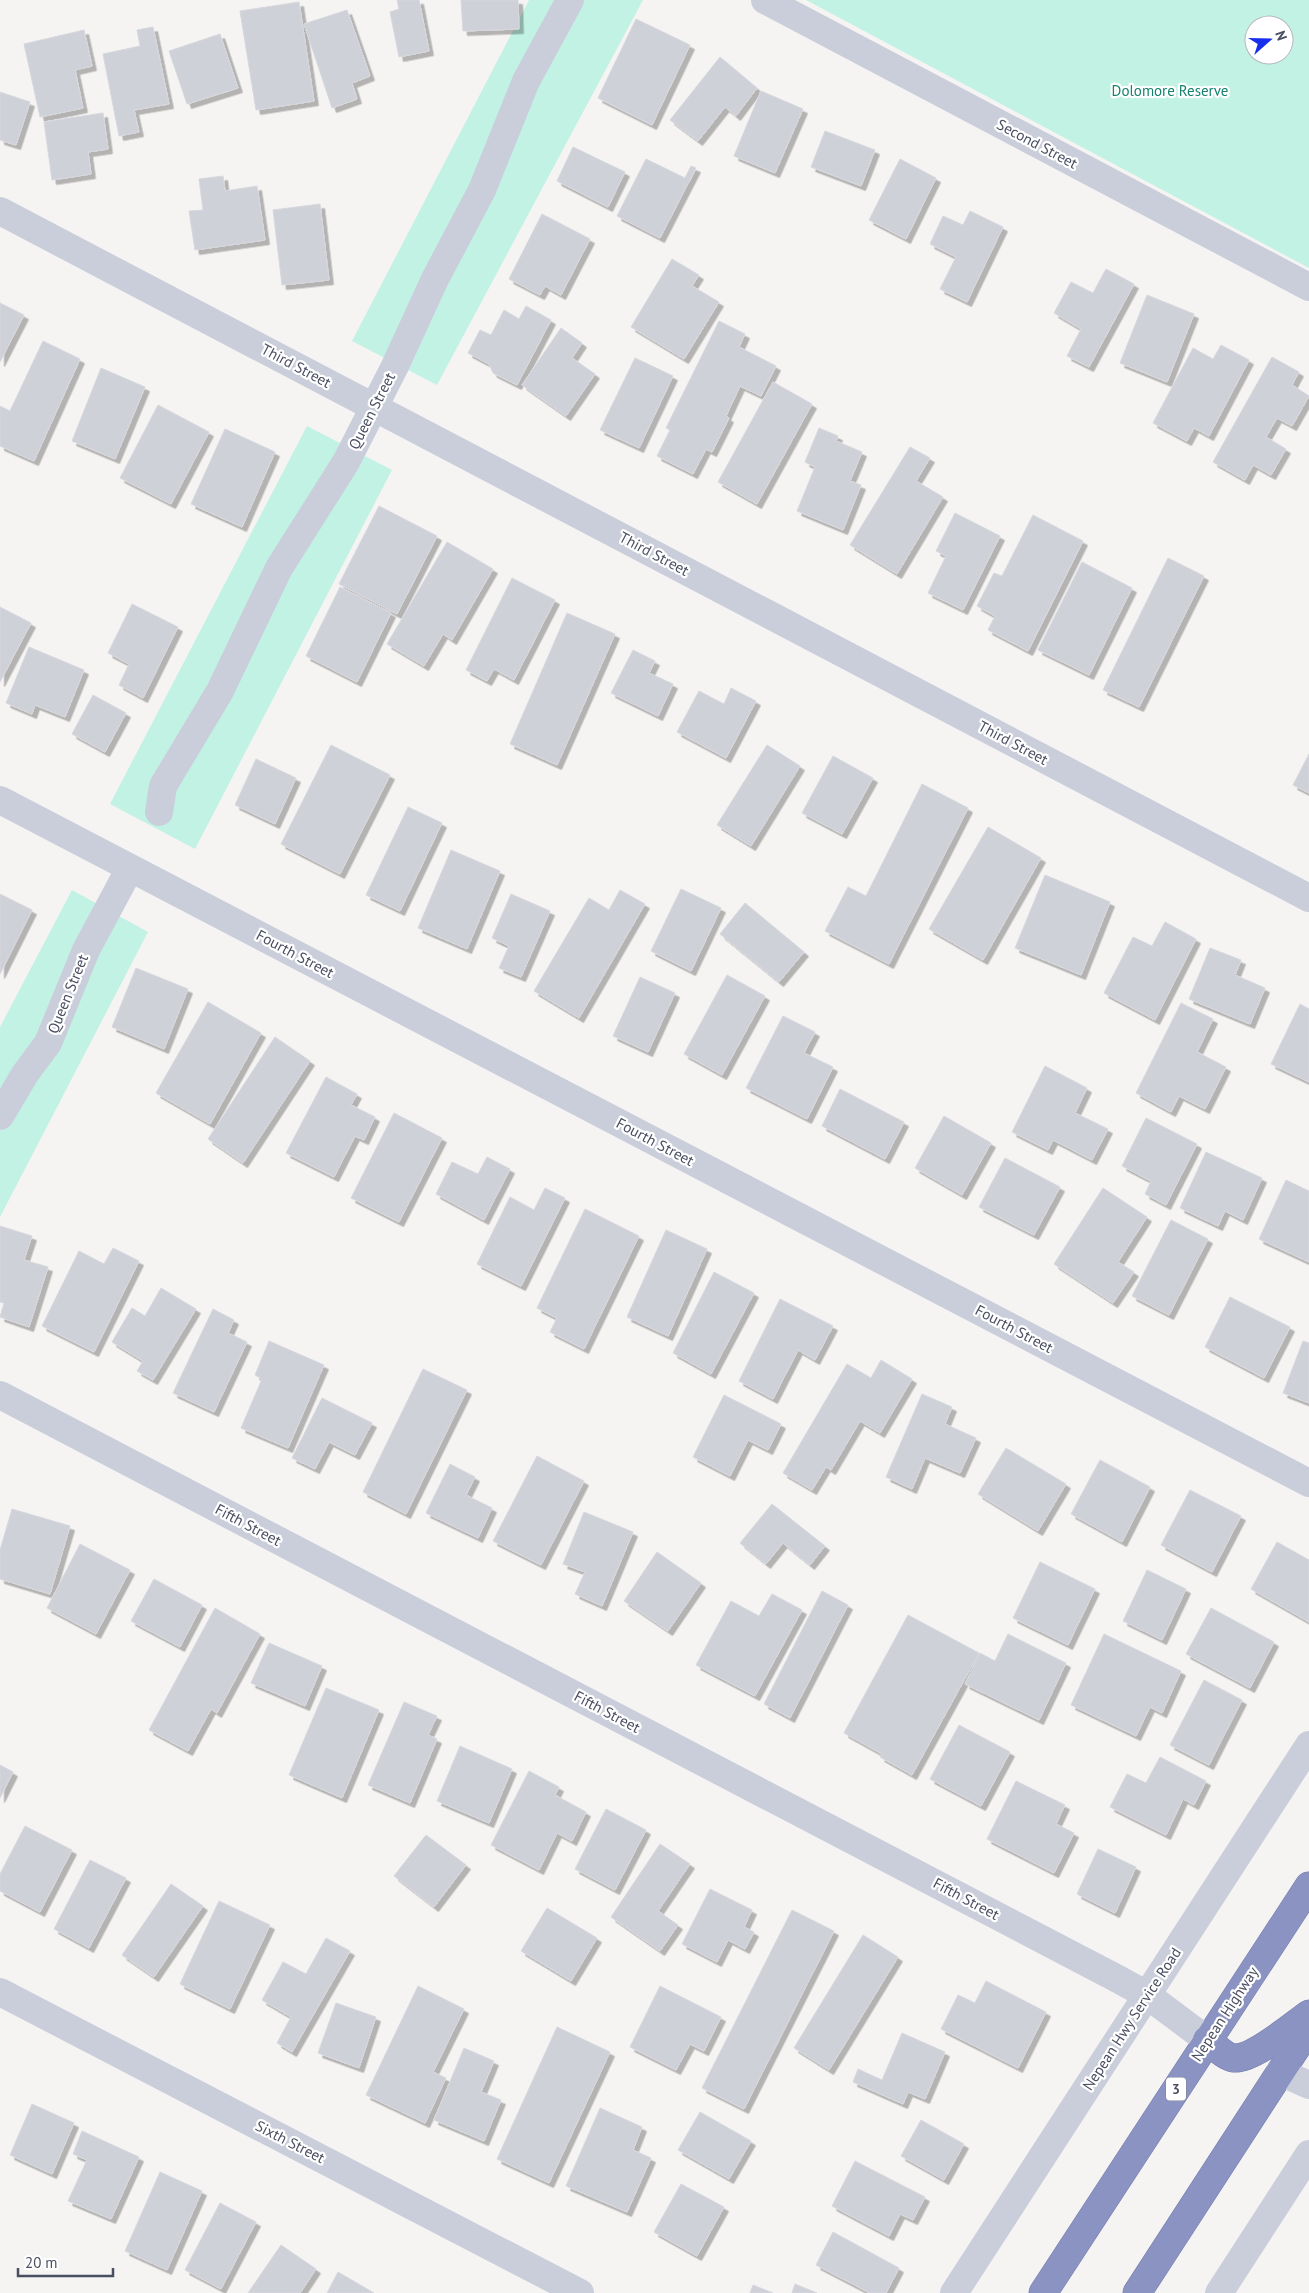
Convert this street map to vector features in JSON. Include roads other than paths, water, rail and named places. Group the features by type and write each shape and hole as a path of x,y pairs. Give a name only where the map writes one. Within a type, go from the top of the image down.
{"highway":[{"name":"Nepean Highway","path":"1043,2293 1309,1886"},
{"path":"1207,2040 1231,2057 1240,2057 1257,2050 1309,2014"},
{"path":"1137,2293 1309,2028"}],"street":[{"name":"Queen Street","path":"159,812 162,786 220,691 279,568 346,462 444,260 482,190 526,81 570,0"},
{"name":"Second Street","path":"765,0 1309,287"},
{"name":"Third Street","path":"0,211 1309,898"},
{"name":"Fourth Street","path":"0,800 1309,1483"},
{"name":"Queen Street","path":"0,1116 25,1074 48,1043 86,950 130,868"},
{"name":"Fifth Street","path":"0,1396 1147,1995 1207,2040"},
{"name":"Nepean Hwy Service Road","path":"954,2293 1309,1745"},
{"name":"Sixth Street","path":"0,1992 580,2293"},
{"path":"1280,2072 1309,2085"},
{"path":"1219,2293 1309,2154"}],"park label":[{"name":"Dolomore Reserve","path":"1170,91"}]}
